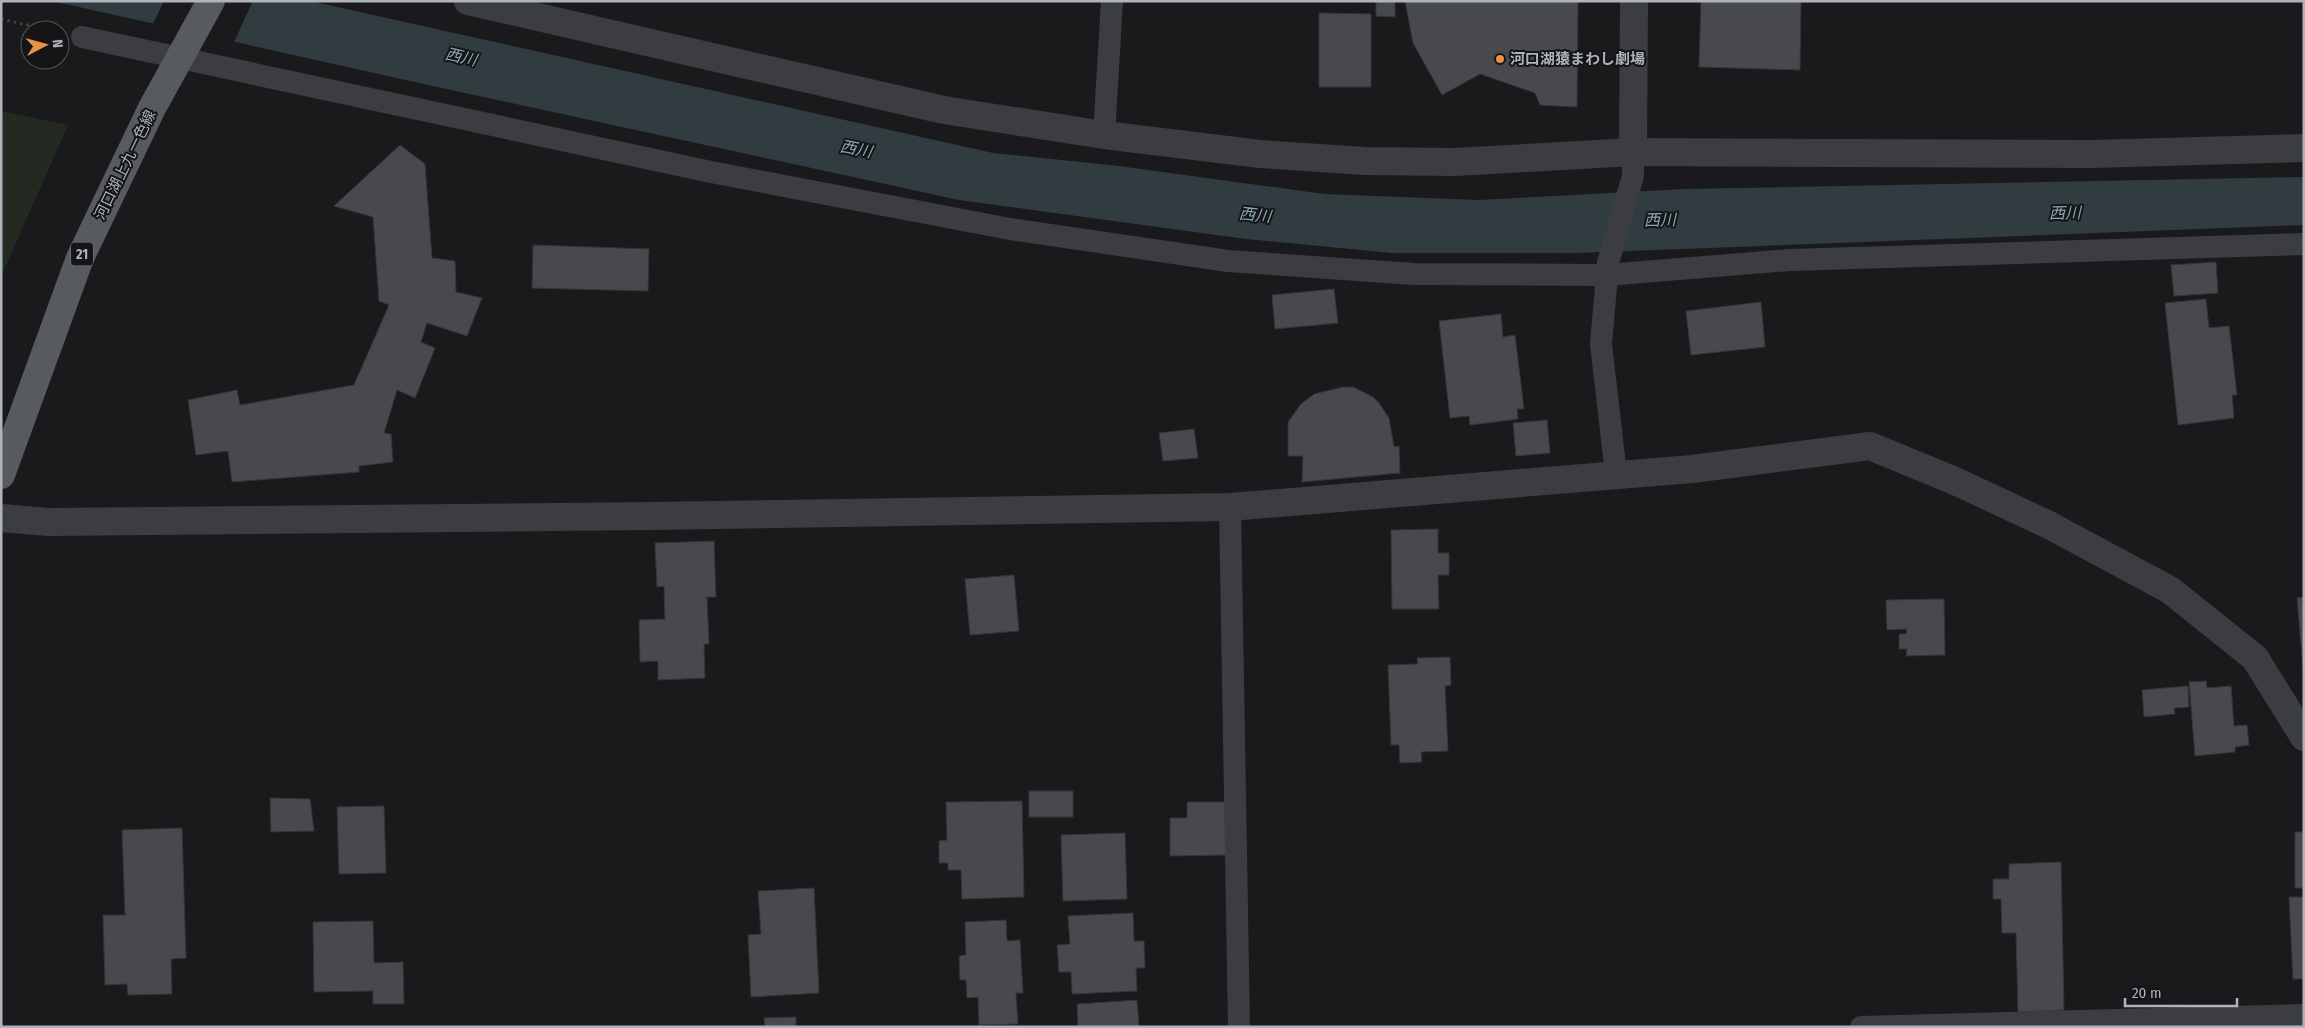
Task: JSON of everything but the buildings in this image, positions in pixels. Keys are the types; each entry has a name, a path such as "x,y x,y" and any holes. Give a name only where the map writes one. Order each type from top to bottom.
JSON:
{"main road":[{"name":"河口湖上九一色線","path":"1,475 80,258 152,108 211,1"}],"street":[{"path":"468,1 944,110 1104,135 1260,154 1365,161 1633,164 2304,148"},
{"path":"1633,164 1634,1"},
{"path":"1,518 49,522 79,522 740,515 1230,507 1692,469 1870,446 1955,481 2049,525 2170,590 2255,658 2304,737"}],"lane":[{"path":"1104,135 1112,1"},
{"path":"82,37 183,51 711,172 1010,229 1228,261 1414,274 1607,269 1790,260 2304,244"},
{"path":"1616,474 1601,344 1607,269 1633,164"},
{"path":"1230,507 1239,1027"},
{"path":"1861,1027 2304,1015"}],"path":[{"path":"1,19 20,23"}],"shaded area":[{"path":"1,111 68,125 1,277"}],"water":[{"name":"西川","path":"52,1 310,1 993,153 1119,166 1324,194 1478,200 1685,189 2304,177 2304,225 1578,253 1392,253 1246,239 959,200"}],"pier":[{"path":"164,1 253,1 233,44 152,26"}],"place":[{"name":"河口湖猿まわし劇場","path":"1500,59"}]}
